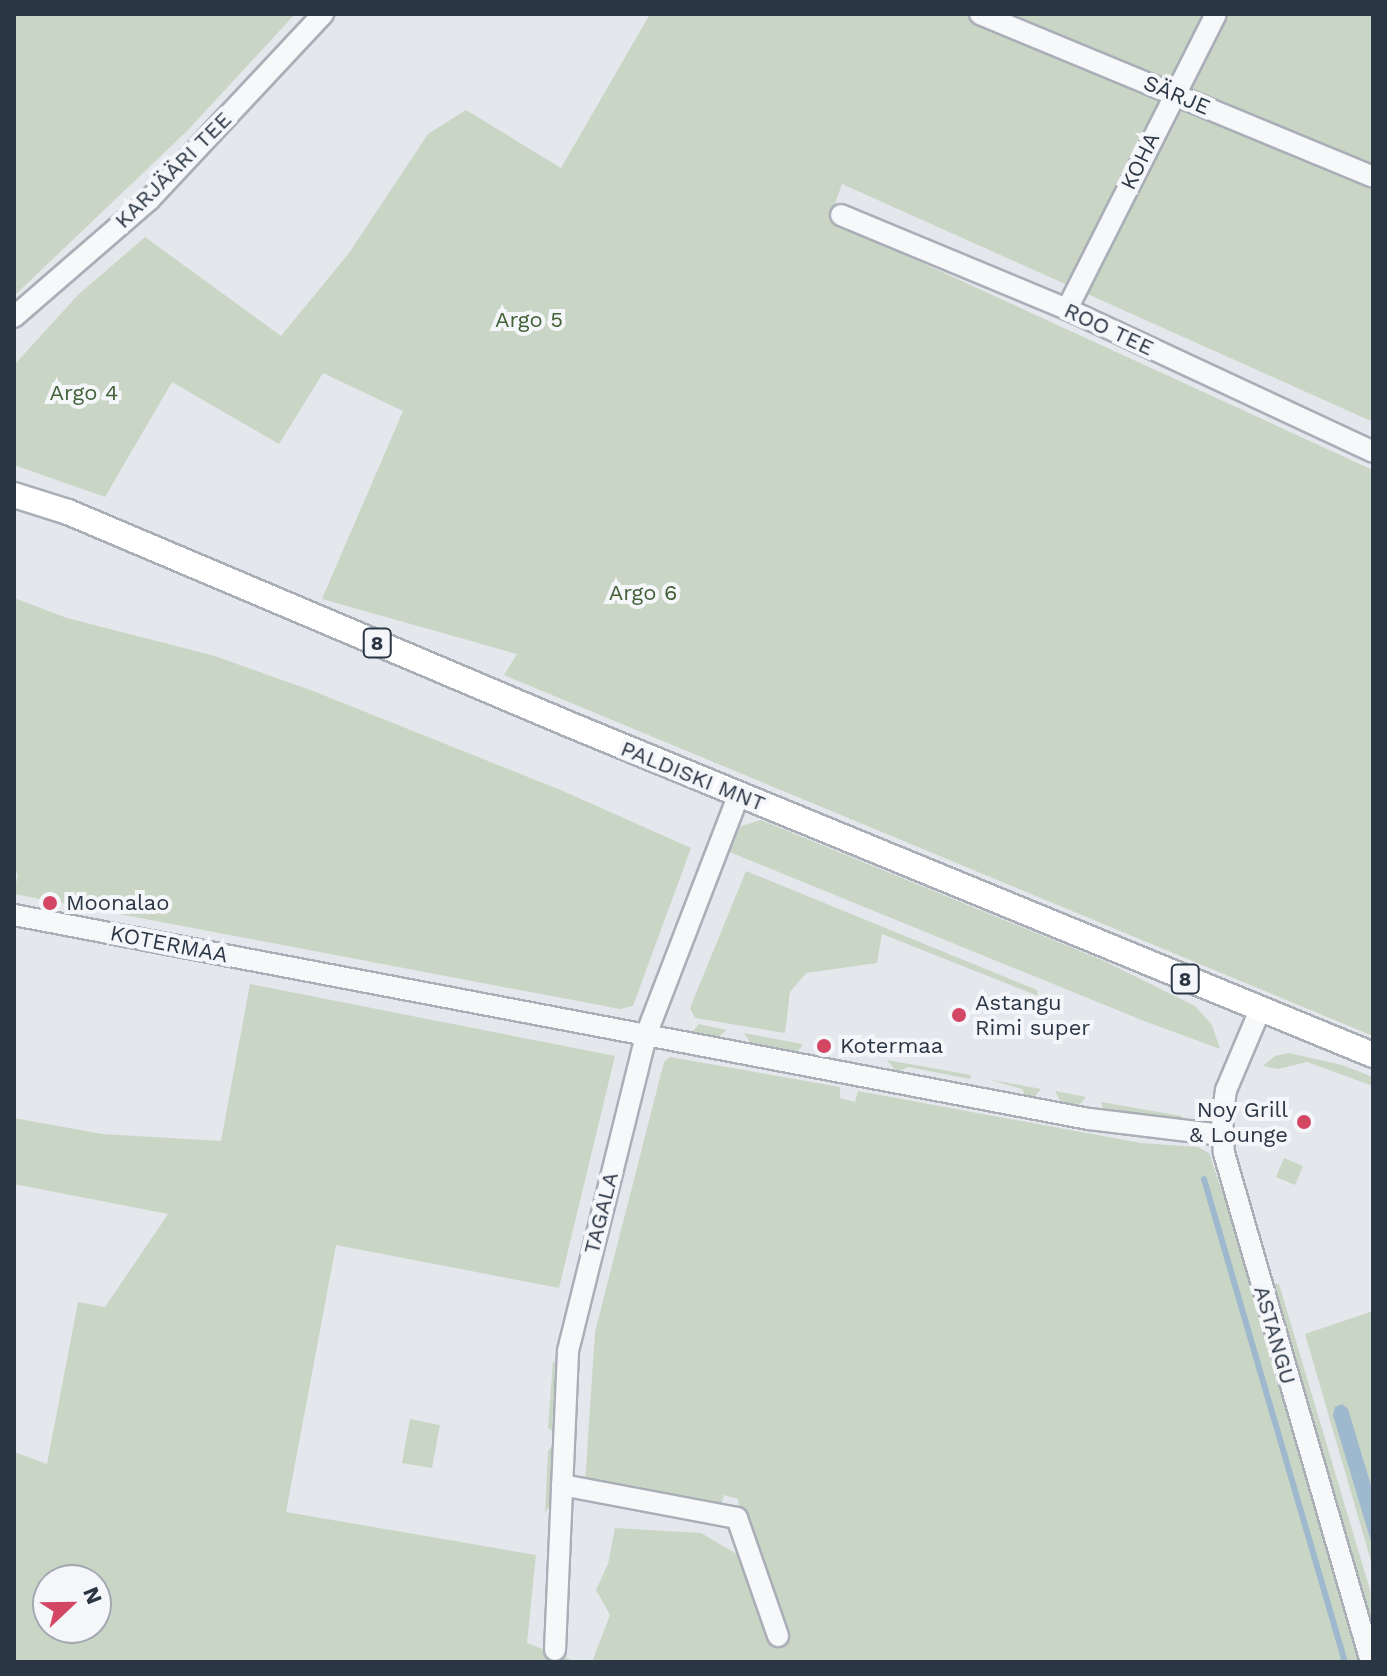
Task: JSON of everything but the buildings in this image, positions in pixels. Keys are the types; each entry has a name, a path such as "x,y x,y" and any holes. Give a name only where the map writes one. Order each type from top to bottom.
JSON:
{"main road":[{"name":"PALDISKI MNT","path":"14,495 68,512 739,794 1373,1055"}],"street":[{"name":"KARJÄÄRI TEE","path":"14,317 149,200 323,14"},
{"name":"SÄRJE","path":"980,14 1373,177"},
{"name":"KOHA","path":"1067,309 1216,14"},
{"name":"ROO TEE","path":"841,215 1067,309 1373,452"},
{"name":"TAGALA","path":"555,1650 568,1351 646,1035 739,794"},
{"name":"KOTERMAA","path":"14,915 1089,1119 1222,1135"},
{"name":"ASTANGU","path":"1260,1010 1226,1090 1222,1135 1246,1237 1371,1662"},
{"path":"562,1485 737,1518 778,1636"}],"green space":[{"path":"14,14 295,14 188,130 14,296"},
{"path":"650,14 1373,14 1373,422 842,184 829,220 1373,470 1373,1036 504,675 517,654 322,599 403,411 323,373 279,444 172,382 105,497 14,465 14,365 78,295 145,237 281,336 349,253 428,134 466,110 561,168"},
{"path":"14,598 67,618 215,656 313,691 563,791 691,848 633,1006 620,1009 14,894 18,873 14,872"},
{"path":"761,820 1104,961 1195,1006 1212,1025 1220,1049 727,851 741,826"},
{"path":"746,871 1037,990 1038,996 882,934 877,963 806,973 790,992 785,1033 695,1018 690,1008"},
{"path":"250,984 615,1056 559,1288 336,1245 286,1512 536,1555 527,1643 577,1662 14,1662 14,1452 47,1464 78,1302 105,1307 168,1214 14,1184 14,1118 102,1134 221,1141"},
{"path":"699,1024 727,1030 717,1038 691,1034"},
{"path":"744,1033 802,1044 795,1053 752,1045"},
{"path":"1289,1053 1342,1065 1373,1077 1373,1086 1307,1062 1278,1069 1263,1066 1275,1056"},
{"path":"670,1057 840,1087 840,1098 855,1102 858,1091 1141,1143 1198,1147 1209,1153 1235,1230 1361,1662 592,1662 610,1615 596,1590 608,1564 615,1528 701,1533 747,1560 738,1499 724,1495 719,1510 585,1483 595,1332 664,1062"},
{"path":"887,1060 971,1075 970,1079 908,1067 897,1072"},
{"path":"987,1079 1041,1089 1033,1098 1027,1098 1022,1089"},
{"path":"1055,1091 1086,1097 1078,1106 1062,1104"},
{"path":"1101,1102 1182,1116 1184,1122 1104,1111"},
{"path":"1284,1158 1303,1166 1295,1185 1276,1177"},
{"path":"1271,1283 1279,1284 1370,1590 1373,1633"},
{"path":"1373,1311 1373,1568 1305,1334"},
{"path":"553,1361 556,1365 552,1431 548,1428"},
{"path":"410,1419 440,1425 432,1468 402,1463"},
{"path":"553,1445 551,1504 545,1513 548,1451"}],"water":[{"path":"1342,1404 1348,1409 1373,1492 1373,1548 1333,1415 1335,1407"}],"waterway":[{"path":"1204,1179 1345,1662"}],"place":[{"name":"Moonalao","path":"50,903"},
{"name":"Astangu Rimi super","path":"959,1015"},
{"name":"Kotermaa","path":"824,1046"},
{"name":"Noy Grill & Lounge","path":"1304,1122"}],"park label":[{"name":"Argo 5","path":"529,320"},
{"name":"Argo 4","path":"84,393"},
{"name":"Argo 6","path":"643,593"}]}
